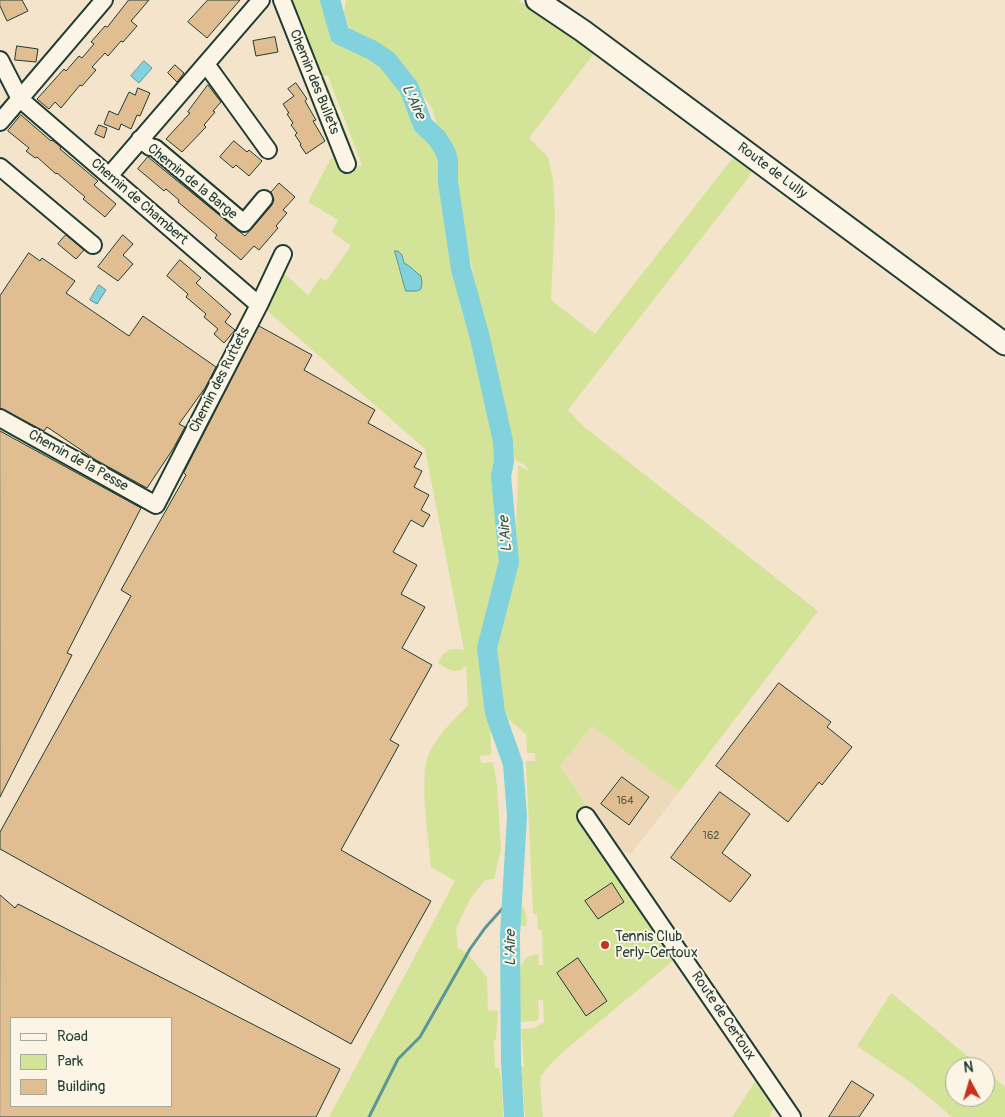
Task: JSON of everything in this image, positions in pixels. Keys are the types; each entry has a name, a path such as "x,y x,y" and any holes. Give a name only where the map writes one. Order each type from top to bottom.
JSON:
{"main road":[{"name":"Route de Lully","path":"537,0 583,31 1005,344"}],"street":[{"path":"0,122 104,0"},
{"name":"Chemin de la Barge","path":"109,176 261,0"},
{"name":"Chemin des Bullets","path":"282,0 347,164"},
{"path":"0,60 20,99"},
{"path":"206,64 268,150"},
{"name":"Chemin de Chambert","path":"20,99 259,305"},
{"name":"Chemin de la Barge","path":"140,139 150,147 155,148 244,223 264,199"},
{"path":"0,167 94,245"},
{"name":"Chemin des Ruttets","path":"156,505 259,305 282,254"},
{"name":"Chemin de la Pesse","path":"0,418 156,505"},
{"name":"Route de Certoux","path":"586,816 792,1117"}],"shaded area":[{"path":"592,726 679,792 631,854 618,851 560,766"}],"green space":[{"path":"286,0 321,0 334,44 354,48 374,58 388,69 408,95 420,127 441,160 453,267 463,316 473,343 490,413 496,452 494,477 498,495 505,562 485,629 482,661 490,719 491,755 480,756 481,763 493,762 497,785 501,850 494,879 485,880 470,899 456,929 458,948 467,953 487,977 488,1010 498,1011 496,1040 494,1040 495,1068 499,1068 502,1084 503,1117 329,1117 455,881 431,867 424,779 425,766 435,742 468,705 466,665 459,670 453,671 438,663 442,655 448,650 464,650 425,449 262,306 278,268 308,295 320,278 326,281 351,246 332,232 338,220 308,202 331,158 339,159 349,170 362,165 328,76 324,76 357,160 354,163"},
{"path":"346,0 518,0 595,52 529,138 548,157 553,179 555,217 551,300 595,334 735,155 751,168 747,180 568,410 583,426 818,611 679,792 592,726 560,766 593,815 678,959 674,960 564,1051 547,1068 541,1076 540,1086 543,1117 525,1117 521,1067 524,1067 521,1029 534,1028 544,1022 543,1000 538,1000 539,1014 537,1021 517,1022 516,1004 517,981 523,962 529,956 538,954 539,965 543,965 542,930 538,930 537,914 533,914 526,761 535,761 535,753 527,753 526,734 509,720 501,707 494,647 505,595 515,573 518,465 529,471 525,465 517,461 509,450 511,443 502,410 470,258 460,231 455,189 458,181 453,150 444,134 438,129 432,108 404,69 380,48 374,48 350,30 344,12"},
{"path":"524,906 526,926 516,925 516,917"},
{"path":"891,993 969,1057 945,1057 945,1107 995,1107 995,1078 1005,1087 1005,1117 952,1117 913,1084 857,1046"},
{"path":"758,1077 776,1105 769,1117 732,1117"}],"water":[{"path":"144,61 152,68 139,83 131,76"},
{"path":"395,251 402,255 404,263 421,276 421,289 406,291"},
{"path":"99,285 106,290 97,304 90,300"}],"building":[{"path":"0,0 22,0 28,11 7,21 0,6"},
{"path":"129,0 149,0 131,21 137,26 108,56 105,53 92,67 96,70 82,86 80,85 61,108 55,102 49,109 37,99 64,69 66,71 79,56 82,58 94,44 91,42 105,26 107,27"},
{"path":"208,0 240,0 207,38 188,22"},
{"path":"275,37 278,52 256,56 253,41"},
{"path":"17,46 38,49 36,62 15,60"},
{"path":"175,65 184,73 177,82 168,73"},
{"path":"296,83 307,99 305,101 316,120 313,121 325,141 306,154 295,135 297,133 291,125 293,123 283,104 294,96 288,89"},
{"path":"208,85 221,102 204,125 206,127 182,152 166,139 190,113 188,112"},
{"path":"138,88 150,93 140,116 137,115 131,129 121,124 119,130 104,124 109,111 118,115 129,92 135,95"},
{"path":"21,115 51,141 61,147 60,149 98,181 94,185 116,204 105,217 83,199 85,197 57,173 26,151 29,148 8,131"},
{"path":"99,125 107,128 104,138 95,134"},
{"path":"234,141 262,161 249,176 236,165 233,168 220,157"},
{"path":"148,157 245,236 272,205 274,200 271,192 279,183 295,197 283,210 287,213 276,226 278,228 259,250 254,246 241,260 215,238 217,235 178,202 179,200 166,189 164,191 138,169"},
{"path":"66,235 84,250 76,259 58,244"},
{"path":"123,235 133,244 123,255 133,264 118,281 98,267"},
{"path":"29,253 40,261 42,258 75,281 66,293 129,336 143,316 216,367 205,388 179,424 185,427 147,488 96,460 47,427 44,431 0,408 0,296"},
{"path":"180,260 201,278 196,283 231,314 225,322 235,330 224,343 214,334 218,329 204,317 206,314 186,297 188,294 167,276"},
{"path":"259,326 312,355 304,370 375,410 368,423 422,453 414,467 422,471 414,487 429,495 421,510 430,515 423,527 411,520 393,552 417,565 401,594 425,607 402,648 432,665 390,740 399,745 341,850 431,901 351,1044 0,849 0,832 131,596 121,590 186,475 184,473"},
{"path":"0,431 141,508 67,653 72,655 0,797"},
{"path":"779,683 831,722 827,727 852,747 822,785 819,782 788,822 716,766"},
{"path":"622,777 649,797 629,825 601,804"},
{"path":"720,792 750,814 722,853 751,875 730,902 671,858"},
{"path":"612,883 624,902 598,919 585,901"},
{"path":"0,895 15,908 18,904 340,1069 316,1117 0,1117"},
{"path":"578,958 607,1001 586,1016 557,973"},
{"path":"852,1081 874,1095 859,1117 829,1117"}],"waterway":[{"name":"L'Aire","path":"330,0 340,35 372,50 387,60 409,88 423,125 437,138 445,151 448,160 448,182 461,269 480,338 503,441 504,461 501,476 509,562 487,648 495,713 513,764 517,816 510,935 511,1061 514,1117"},
{"path":"369,1117 398,1059 420,1037 470,949 485,928 511,899"}],"place":[{"name":"Tennis Club Perly-Certoux","path":"605,945"}]}
